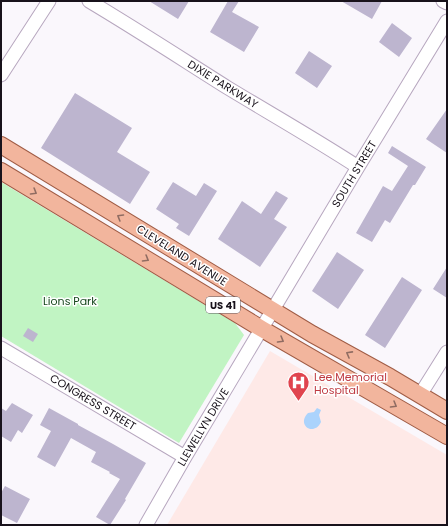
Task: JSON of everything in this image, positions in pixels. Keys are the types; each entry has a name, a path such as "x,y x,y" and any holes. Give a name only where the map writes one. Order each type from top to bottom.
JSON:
{"main road":[{"name":"CLEVELAND AVENUE","path":"1,145 312,334 447,411"},
{"name":"CLEVELAND AVENUE","path":"1,171 262,329 447,436"}],"street":[{"path":"1,75 49,1"},
{"name":"DIXIE PARKWAY","path":"89,1 135,28 229,88 330,148 358,167"},
{"path":"443,1 447,3"},
{"name":"SOUTH STREET","path":"262,329 447,21"},
{"name":"LLEWELLYN DRIVE","path":"146,525 262,329"},
{"name":"CONGRESS STREET","path":"1,348 185,457"},
{"path":"420,395 447,352"}],"shaded area":[{"name":"Lee Memorial Hospital","path":"270,351 447,455 447,525 167,525"}],"green space":[{"name":"Lions Park","path":"1,182 235,323 244,335 179,443 1,336"}],"water":[{"path":"317,408 321,410 319,415 321,422 314,429 307,428 304,422 305,417 308,413 314,412"}],"building":[{"path":"149,1 189,1 178,19"},
{"path":"228,1 239,1 232,12 259,27 244,52 210,32"},
{"path":"341,1 382,1 372,19"},
{"path":"392,23 412,38 399,57 379,42"},
{"path":"309,51 332,66 317,88 295,73"},
{"path":"75,93 132,128 117,152 150,172 130,204 41,148"},
{"path":"447,109 447,153 426,139"},
{"path":"392,146 426,167 415,185 413,185 390,223 385,220 372,242 356,233 383,186 392,191 408,166 388,153"},
{"path":"173,182 196,196 204,183 217,191 189,236 176,228 179,224 156,209"},
{"path":"276,191 288,198 274,219 287,227 260,267 218,239 242,201 261,214"},
{"path":"337,252 364,270 338,309 312,291"},
{"path":"447,267 447,298 433,289"},
{"path":"402,277 422,290 385,348 365,335"},
{"path":"28,328 38,334 33,342 23,336"},
{"path":"12,403 33,415 22,433 18,430 11,442 1,436 1,408 6,411"},
{"path":"49,408 146,463 125,499 126,500 110,525 96,517 120,479 91,462 96,452 71,438 55,467 37,457 51,431 40,425"},
{"path":"5,486 30,499 17,523 1,515 1,493"}],"place":[{"name":"Lee Memorial Hospital","path":"299,402"}]}
